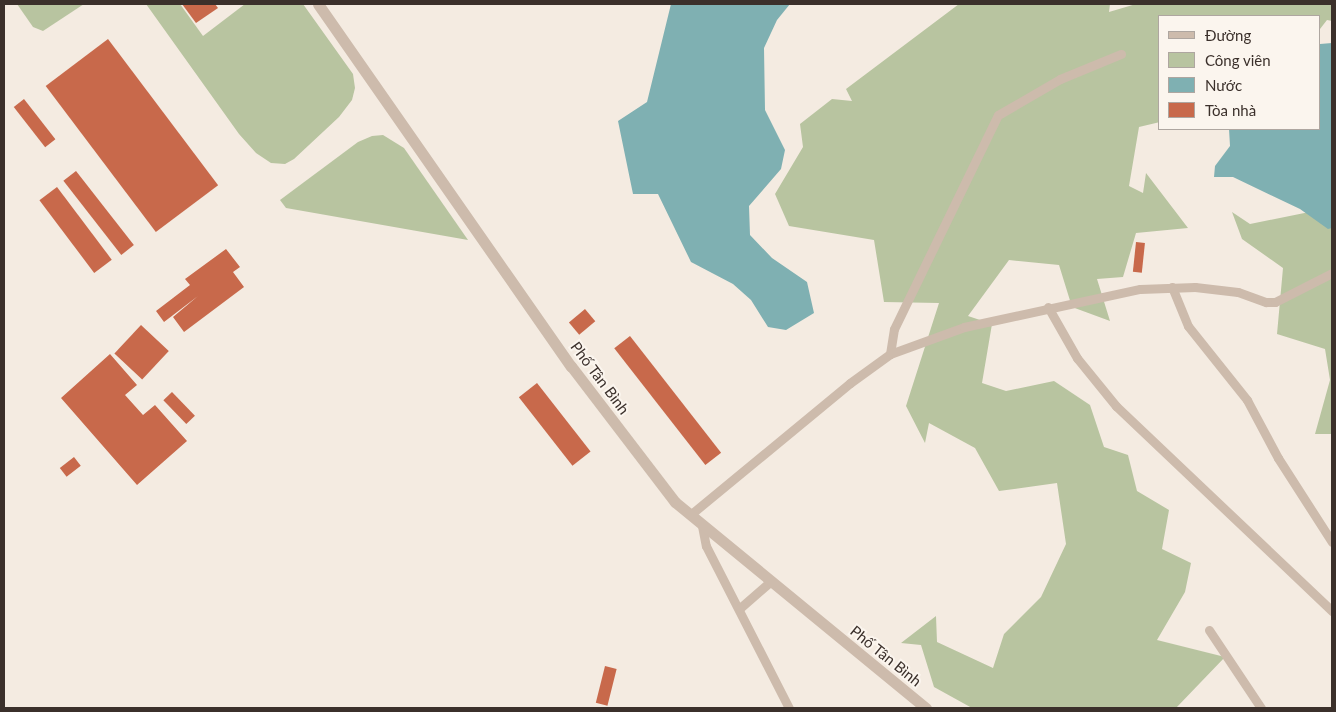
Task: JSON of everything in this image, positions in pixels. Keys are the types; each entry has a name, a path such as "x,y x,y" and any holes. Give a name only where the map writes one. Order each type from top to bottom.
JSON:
{"street":[{"name":"Phố Tân Bình","path":"318,4 571,366 675,502 770,582 926,708"},
{"path":"890,354 894,329 998,115 1060,78 1121,54"},
{"path":"690,515 850,383 890,354 964,327 1048,307 1140,289 1172,287 1238,292 1266,302 1275,302 1332,273"},
{"path":"1172,287 1188,326 1247,400 1278,458 1332,542"},
{"path":"1048,307 1078,358 1116,406 1332,611"},
{"path":"702,526 706,546 740,608 789,708"},
{"path":"740,608 770,582"},
{"path":"1209,630 1261,708"}],"green space":[{"path":"17,4 84,4 43,31 33,27"},
{"path":"146,4 180,4 203,36 245,4 303,4 353,74 355,88 352,100 339,117 294,159 285,164 271,163 256,153 239,134"},
{"path":"959,4 1110,4 1109,12 1136,4 1332,4 1332,21 1327,20 1321,28 1321,15 1158,15 1158,122 1139,127 1129,186 1143,193 1146,173 1188,228 1136,233 1123,277 1097,279 1110,321 1072,307 1059,265 1009,260 968,316 992,324 982,383 1006,391 1054,381 1090,405 1104,447 1128,455 1137,491 1169,510 1162,549 1191,563 1185,592 1157,640 1225,657 1176,708 972,708 934,687 921,645 901,643 936,616 937,642 993,668 1004,634 1041,597 1066,544 1057,483 999,491 975,448 929,423 925,443 906,406 939,303 884,302 874,240 789,226 775,194 803,147 800,124 832,99 852,101 846,89"},
{"path":"383,135 404,148 468,240 286,208 280,200 358,142 372,136"},
{"path":"1332,208 1332,434 1315,434 1330,380 1325,349 1277,334 1283,268 1242,239 1232,212 1250,224"}],"water":[{"path":"671,4 790,4 777,20 764,48 765,110 785,150 781,169 749,206 750,235 772,258 807,282 814,313 786,330 768,327 751,300 733,284 691,262 658,194 633,194 618,121 647,102"},
{"path":"1332,43 1332,228 1328,229 1300,209 1233,177 1214,177 1215,166 1230,146 1229,130 1321,130 1321,44"}],"building":[{"path":"182,4 215,4 218,8 196,23"},
{"path":"108,39 218,185 156,232 46,86"},
{"path":"24,99 55,139 45,147 14,107"},
{"path":"76,171 134,245 121,255 63,181"},
{"path":"57,187 112,260 94,273 39,200"},
{"path":"1136,242 1145,243 1142,273 1133,272"},
{"path":"226,249 240,267 233,272 244,287 184,332 173,317 198,296 164,322 156,311 190,285 185,279"},
{"path":"585,309 595,321 579,335 569,322"},
{"path":"141,325 169,351 142,379 114,354"},
{"path":"630,336 721,453 705,465 614,348"},
{"path":"110,354 137,385 125,395 143,415 155,405 187,441 137,485 61,398"},
{"path":"537,383 591,452 572,466 519,397"},
{"path":"172,392 195,416 186,424 163,400"},
{"path":"74,457 81,466 67,477 60,468"},
{"path":"605,666 617,669 607,706 596,703"}]}
